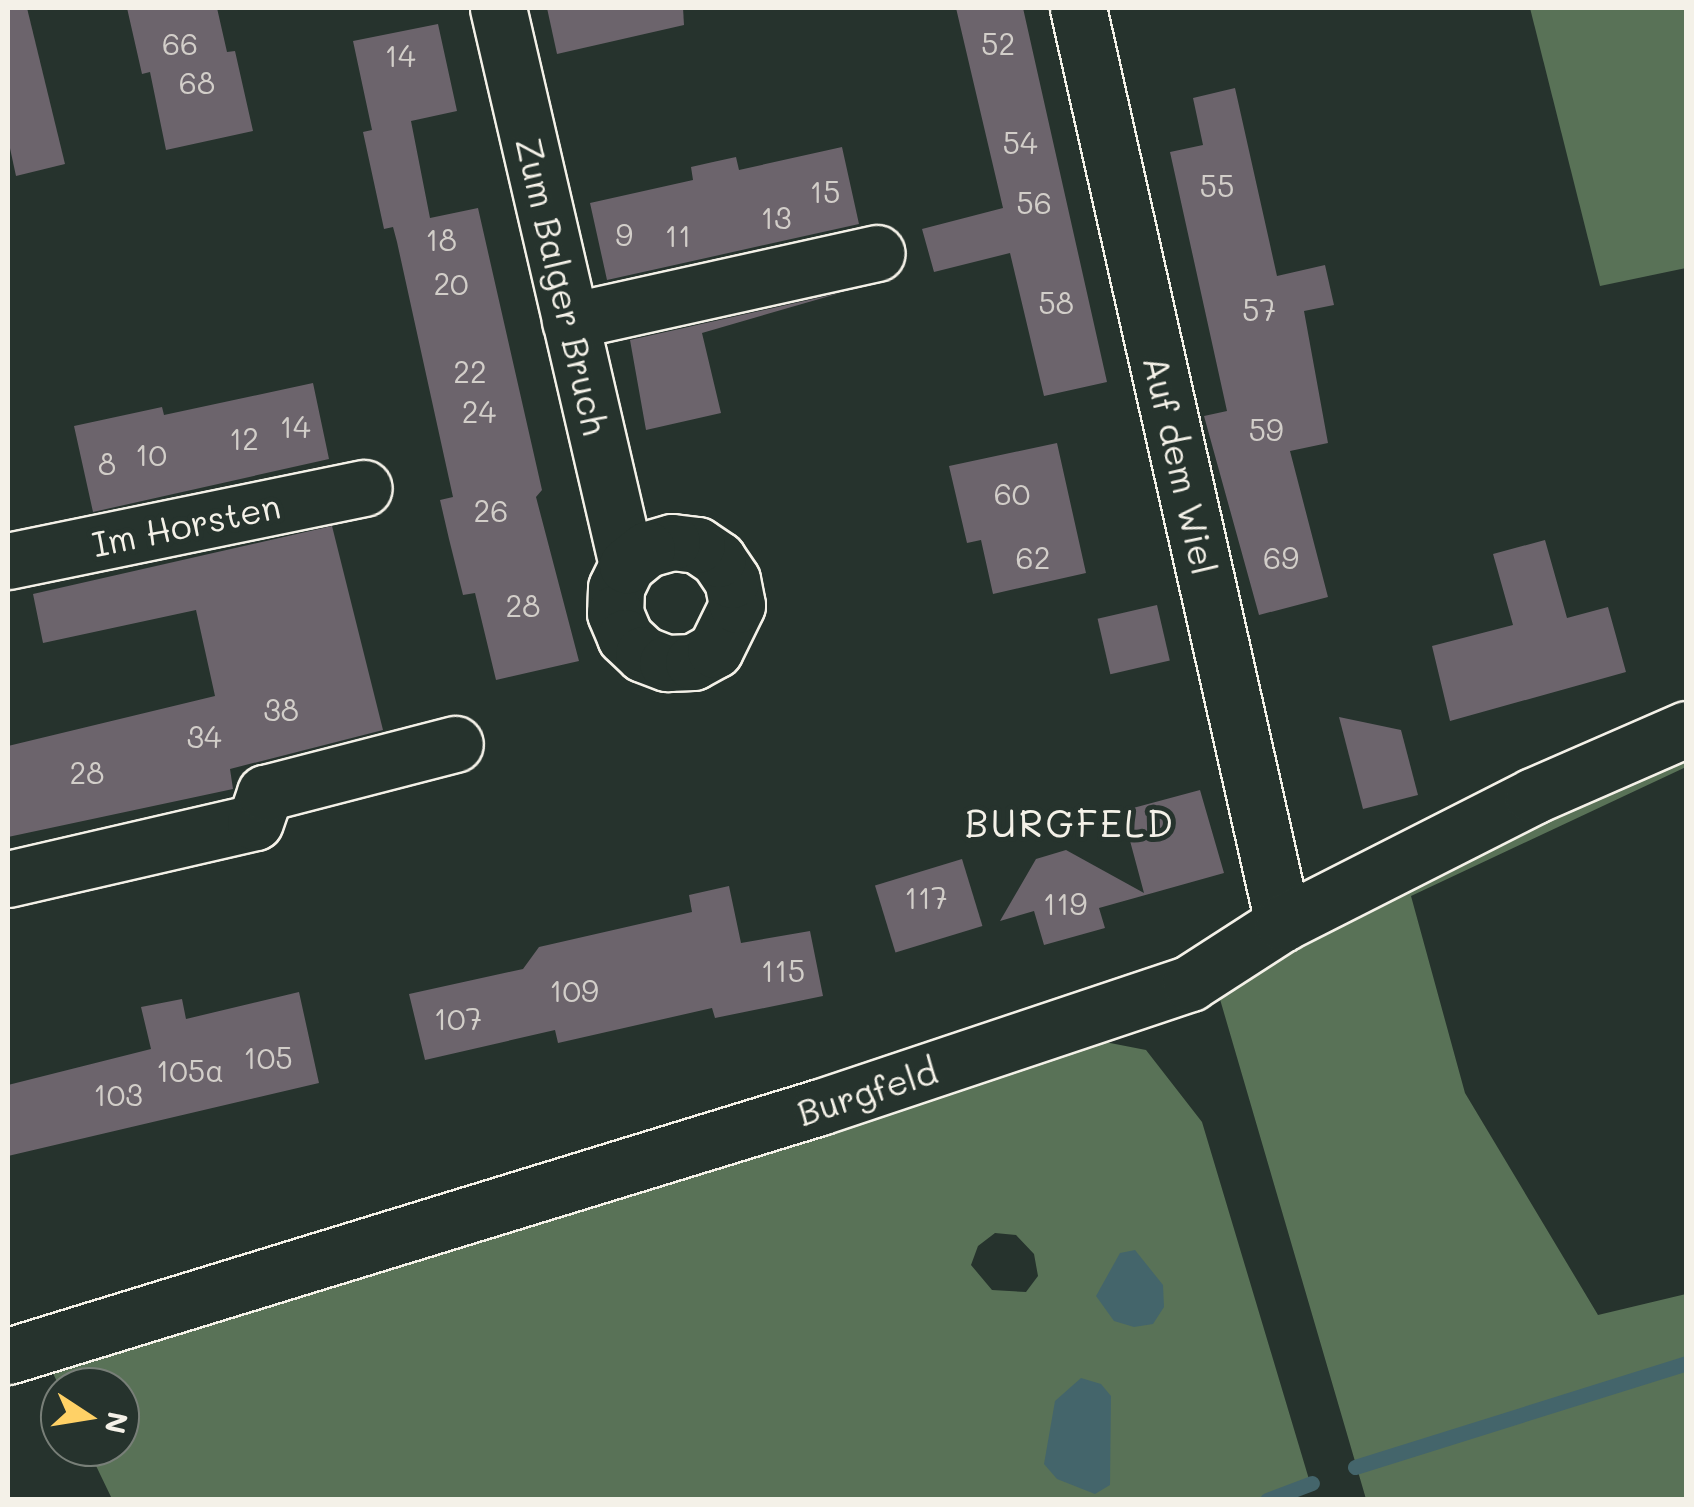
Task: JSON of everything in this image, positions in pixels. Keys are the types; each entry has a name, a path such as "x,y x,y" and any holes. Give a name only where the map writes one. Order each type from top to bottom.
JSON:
{"street":[{"name":"Zum Balger Bruch","path":"498,8 627,565"},
{"name":"Auf dem Wiel","path":"1078,8 1284,923"},
{"path":"570,321 877,254"},
{"name":"Im Horsten","path":"8,560 364,488"},
{"name":"Burgfeld","path":"8,1356 820,1107 1190,983 1284,923 1533,796 1686,729"},
{"path":"8,879 255,822 264,793 456,744"}],"green space":[{"path":"1530,8 1686,8 1686,268 1600,286"},
{"path":"1686,746 1686,767 1411,896 1465,1093 1598,1315 1686,1294 1686,1499 1366,1499 1217,989 1276,952"},
{"path":"1105,1042 1146,1050 1202,1122 1311,1486 1278,1500 112,1499 97,1467 140,1467 140,1367 50,1367","holes":["995,1233 1016,1235 1034,1254 1038,1276 1026,1292 992,1290 971,1265 978,1246"]}],"water":[{"path":"1135,1250 1163,1285 1164,1307 1153,1324 1134,1327 1114,1321 1096,1296 1120,1253"},
{"path":"1081,1378 1101,1384 1111,1396 1110,1485 1095,1494 1057,1479 1044,1464 1055,1401"}],"building":[{"path":"8,8 27,8 65,164 16,176 8,139"},
{"path":"127,8 217,8 227,52 235,51 253,131 166,150 150,72 142,74"},
{"path":"547,8 683,8 684,25 557,54"},
{"path":"956,8 1023,8 1107,382 1044,396 1010,253 934,272 922,229 1003,208"},
{"path":"438,24 457,111 411,121 430,218 478,208 542,490 536,497 579,661 496,680 475,593 463,595 440,500 453,497 397,242 393,227 384,229 363,132 372,130 353,41"},
{"path":"1235,88 1277,276 1325,265 1334,305 1304,311 1328,443 1290,451 1328,597 1259,615 1204,416 1227,411 1170,152 1203,145 1193,98"},
{"path":"842,147 859,224 607,280 590,203 693,180 691,167 713,162 736,157 739,170"},
{"path":"840,293 702,333 721,413 646,430 630,340"},
{"path":"313,383 329,459 93,512 74,426 162,407 164,415"},
{"path":"1057,443 1086,573 993,594 981,540 967,543 949,466"},
{"path":"332,526 383,730 230,769 233,789 8,837 8,746 215,696 196,610 43,643 33,594"},
{"path":"1545,540 1567,618 1608,607 1626,672 1450,721 1432,646 1513,625 1493,554"},
{"path":"1157,605 1170,661 1110,674 1098,619"},
{"path":"1339,717 1401,730 1418,795 1363,809"},
{"path":"1200,790 1224,873 1099,908 1105,928 1044,945 1034,911 1000,921 1036,859 1066,850 1144,893 1122,811"},
{"path":"962,859 982,926 895,953 875,886"},
{"path":"729,886 741,943 810,931 823,996 715,1018 712,1008 558,1043 555,1030 425,1060 409,994 523,969 539,947 692,912 689,895"},
{"path":"299,992 319,1083 8,1156 8,1085 151,1049 141,1007 182,999 186,1019"}],"waterway":[{"path":"1355,1467 1686,1363"},
{"path":"1267,1500 1312,1483"}],"district":[{"name":"BURGFELD","path":"1070,823"}]}
